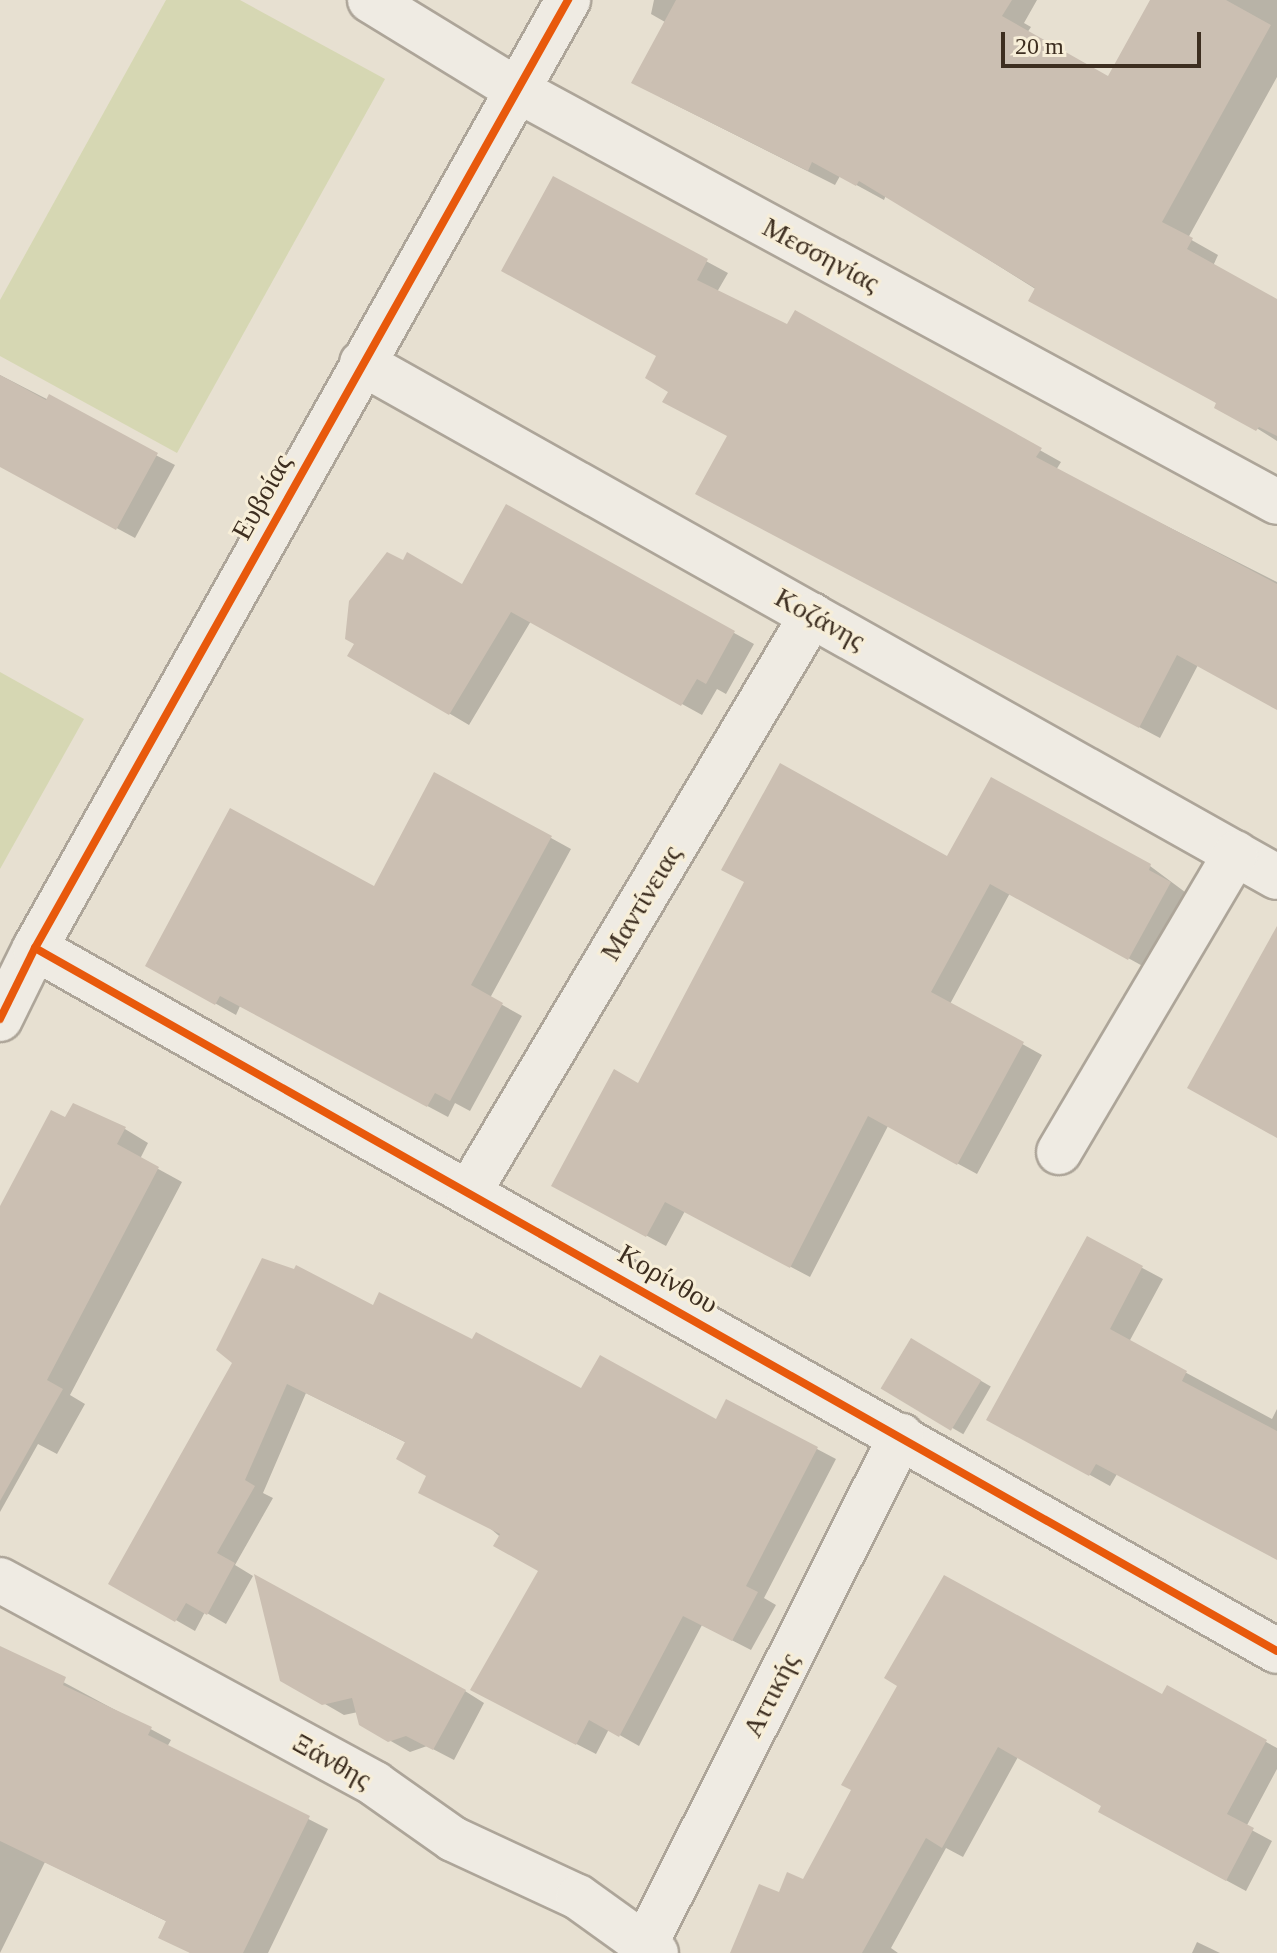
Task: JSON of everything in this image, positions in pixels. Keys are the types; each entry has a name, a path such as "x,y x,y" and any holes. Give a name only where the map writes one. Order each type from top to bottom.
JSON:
{"street":[{"name":"Μεσσηνίας","path":"370,0 517,90 1277,502"},
{"name":"Ευβοίας","path":"0,1019 35,948 568,0"},
{"name":"Κοζάνης","path":"362,363 1277,877"},
{"name":"Μαντίνειας","path":"469,1192 812,615"},
{"path":"1059,1152 1236,853"},
{"name":"Κορίνθου","path":"35,948 1277,1651"},
{"name":"Αττικής","path":"647,1950 901,1436"},
{"name":"Ξάνθης","path":"0,1580 375,1784 453,1839 578,1897 647,1950"}],"green space":[{"path":"166,0 240,0 385,79 177,453 0,356 0,300"},
{"path":"0,672 84,719 0,869"}],"building":[{"path":"676,0 1012,0 1002,16 1108,76 1150,0 1226,0 1271,25 1162,222 1193,238 1187,249 1277,299 1277,436 1259,427 1256,431 1214,408 1216,403 1028,301 1035,288 859,181 856,186 812,162 808,171 631,83"},
{"path":"553,176 708,259 697,280 787,324 795,310 1042,448 1036,457 1277,584 1277,710 1177,655 1139,728 695,494 727,436 662,402 668,392 645,378 656,356 501,271"},
{"path":"0,375 46,400 49,394 158,453 116,530 0,467"},
{"path":"506,504 735,631 706,684 697,679 681,706 511,612 449,715 347,656 354,644 345,639 349,601 387,552 403,560 407,552 462,584"},
{"path":"780,763 947,856 991,777 1151,864 1149,870 1171,882 1128,960 990,884 931,992 1024,1042 957,1165 868,1116 790,1268 665,1202 646,1237 551,1186 614,1069 638,1083 744,882 721,870"},
{"path":"434,772 552,836 471,985 503,1003 450,1101 435,1093 427,1107 220,996 215,1005 145,966 230,808 374,886"},
{"path":"1277,926 1277,1138 1187,1088"},
{"path":"73,1103 126,1127 117,1144 159,1167 47,1380 63,1389 0,1501 0,1206 51,1110 65,1117"},
{"path":"1087,1236 1143,1266 1110,1329 1187,1371 1182,1381 1277,1431 1277,1560 1096,1464 1089,1476 986,1420"},
{"path":"262,1258 294,1269 296,1265 373,1305 379,1292 472,1339 476,1332 581,1388 600,1355 716,1419 726,1399 818,1447 746,1586 758,1592 732,1641 683,1616 619,1737 589,1720 576,1745 470,1690 538,1571 493,1546 500,1534 418,1493 426,1476 396,1459 405,1442 287,1384 245,1480 255,1486 217,1553 235,1563 207,1615 186,1603 175,1622 108,1584 232,1363 216,1350"},
{"path":"911,1338 981,1380 951,1431 881,1389"},
{"path":"254,1574 466,1690 433,1750 406,1736 388,1742 359,1725 352,1698 322,1705 280,1681"},
{"path":"944,1575 1162,1694 1167,1685 1267,1740 1227,1814 1254,1828 1226,1881 1098,1812 1101,1806 998,1747 942,1848 926,1838 862,1953 730,1953 759,1884 779,1892 787,1872 803,1879 851,1790 841,1785 897,1686 884,1678"},
{"path":"0,1646 66,1677 63,1685 152,1727 148,1735 310,1816 243,1953 190,1953 158,1938 166,1921 0,1841"}],"cycle path":[{"path":"0,1019 35,948 568,0"},
{"path":"35,948 1277,1651"}]}
